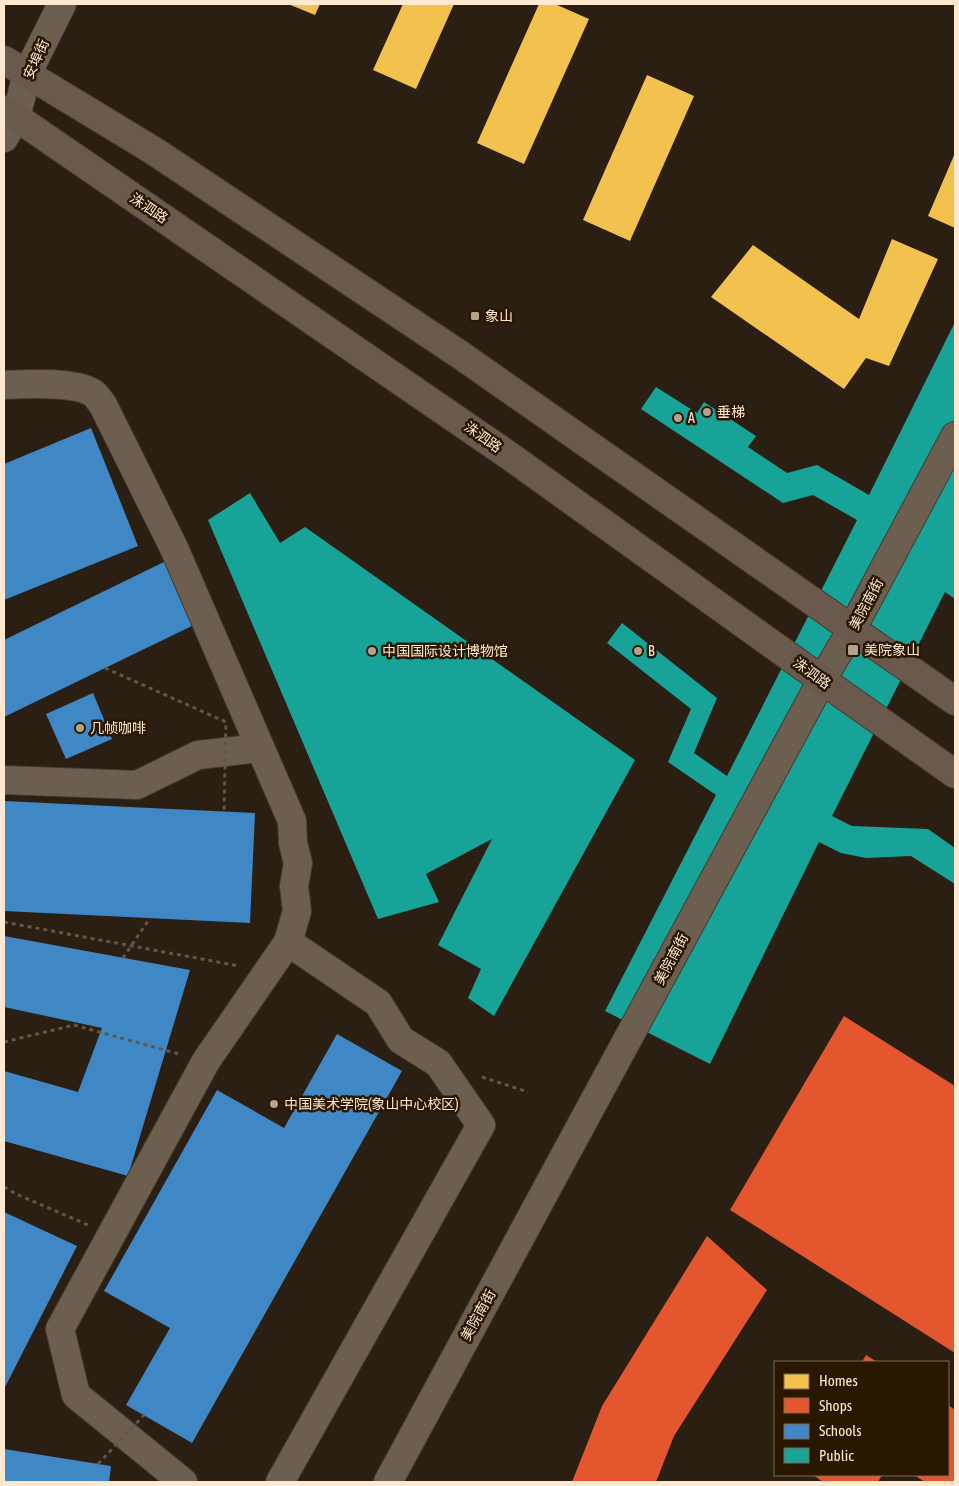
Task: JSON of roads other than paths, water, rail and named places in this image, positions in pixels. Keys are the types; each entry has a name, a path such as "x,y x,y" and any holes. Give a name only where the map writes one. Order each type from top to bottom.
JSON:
{"main road":[{"path":"4,60 154,151 459,354 955,701"},
{"name":"洙泗路","path":"8,122 510,457 955,774"}],"street":[{"name":"安埠街","path":"8,122 27,74 62,4"},
{"path":"4,385 38,384 82,389 94,393 103,405 174,548 292,821 293,843 298,863 294,886 297,911 288,942 206,1061 60,1328 76,1395 183,1482"},
{"name":"美院南街","path":"388,1482 955,436"},
{"path":"4,780 138,785 198,755 260,748"},
{"path":"280,1482 481,1125 438,1063 402,1040 378,1003 288,942"}],"place":[{"name":"象山","path":"475,316"},
{"name":"垂梯","path":"707,412"},
{"name":"A","path":"678,418"},
{"name":"美院象山","path":"853,650"},
{"name":"中国国际设计博物馆","path":"372,651"},
{"name":"B","path":"638,651"},
{"name":"几帧咖啡","path":"80,728"},
{"name":"中国美术学院(象山中心校区)","path":"274,1104"}]}
